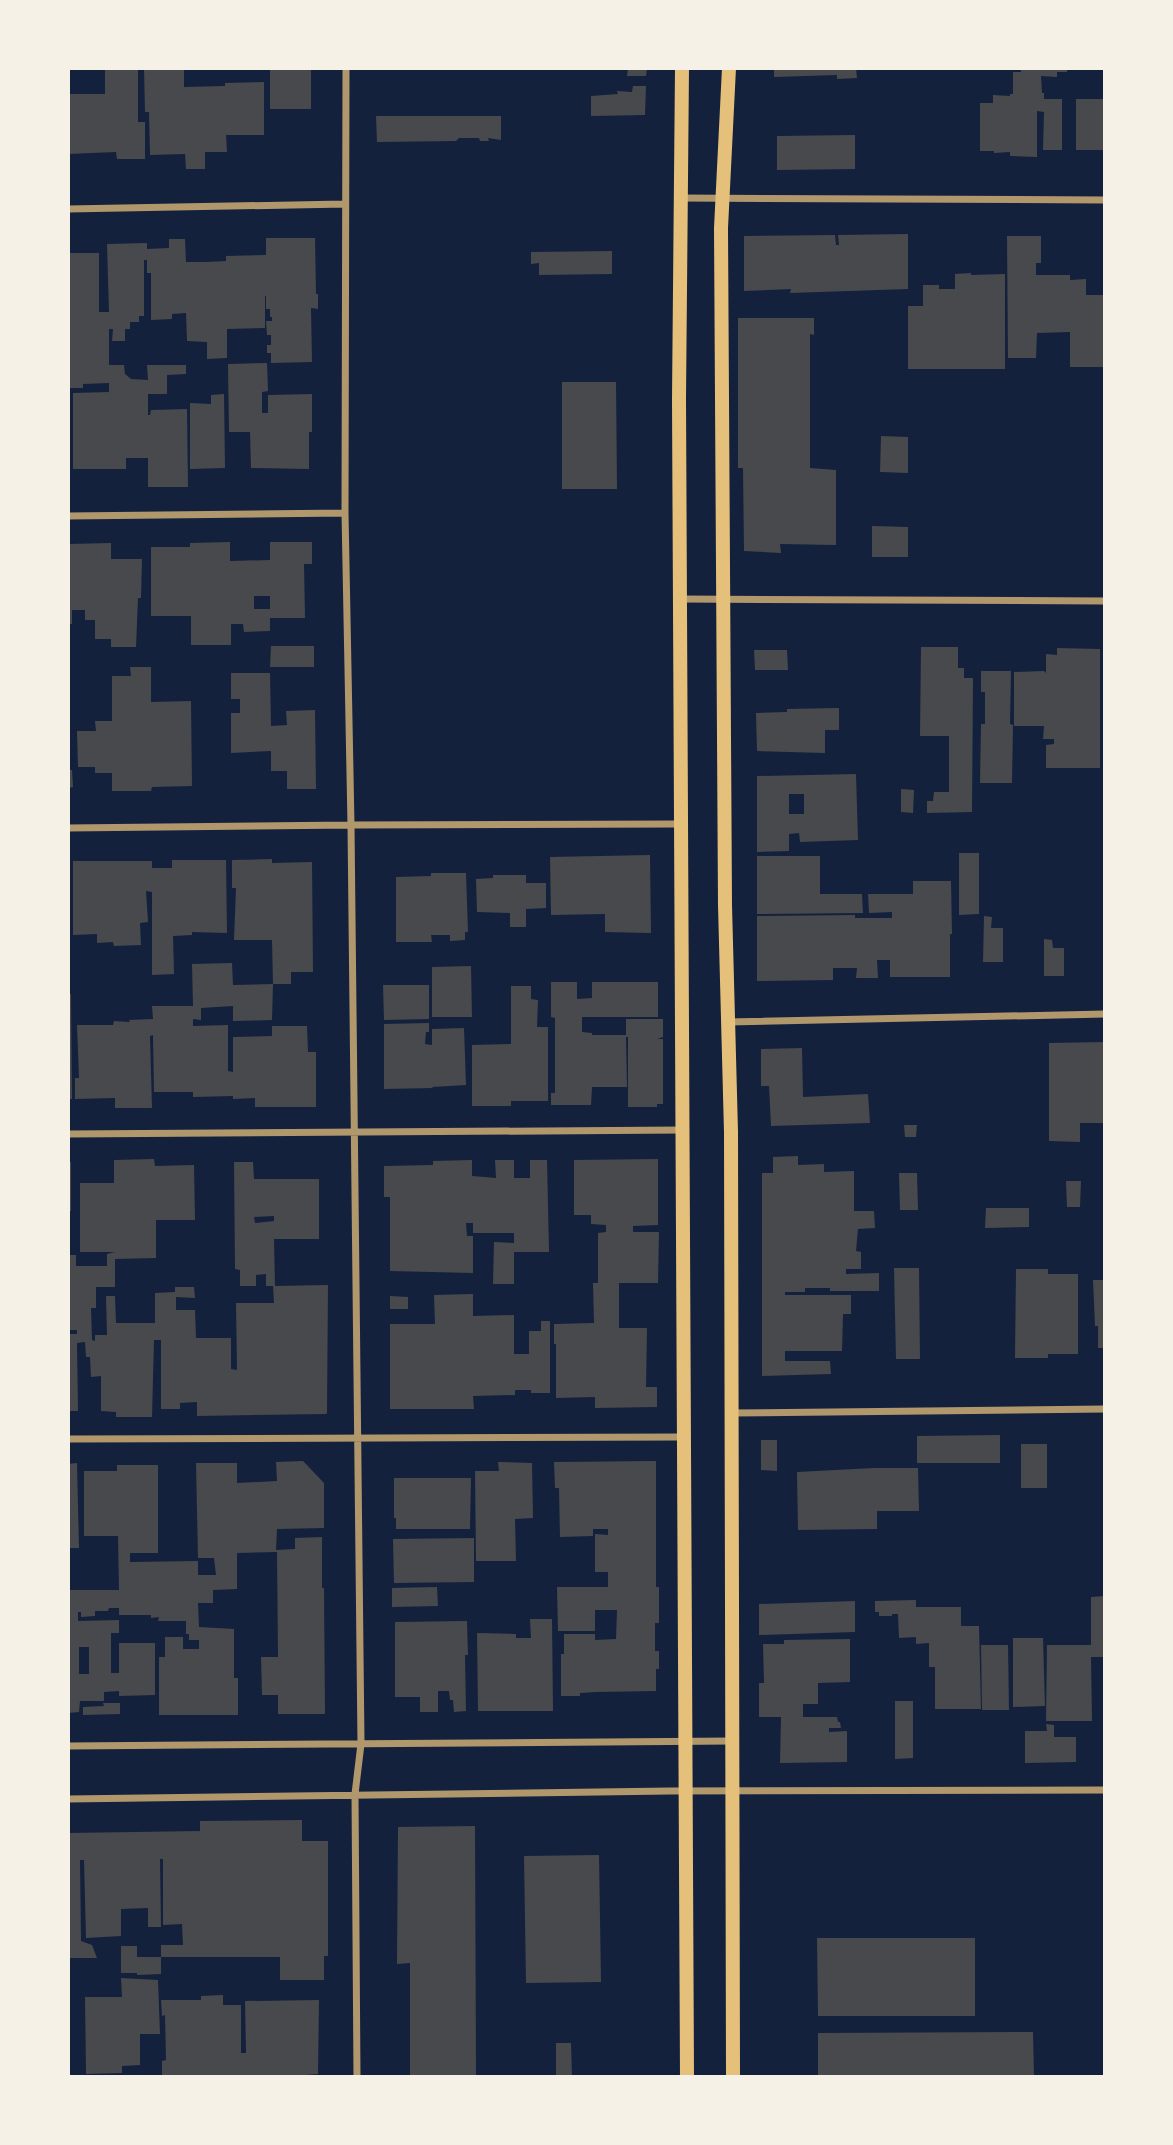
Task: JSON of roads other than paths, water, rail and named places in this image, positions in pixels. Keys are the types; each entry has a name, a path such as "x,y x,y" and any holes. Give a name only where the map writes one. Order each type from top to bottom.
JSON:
{"main road":[{"path":"681,68 680,599 687,2077"},
{"path":"729,68 721,199 725,905 731,1132 733,2077"}],"street":[{"path":"346,68 345,513 361,1744 355,1794 358,2077"},
{"path":"679,198 1105,200"},
{"path":"68,209 345,204"},
{"path":"68,516 345,513"},
{"path":"680,599 1105,601"},
{"path":"68,828 681,824"},
{"path":"728,1022 1105,1014"},
{"path":"68,1134 682,1130"},
{"path":"732,1413 1105,1409"},
{"path":"68,1439 683,1437"},
{"path":"68,1746 733,1741"},
{"path":"68,1798 686,1791 1105,1790"}]}
